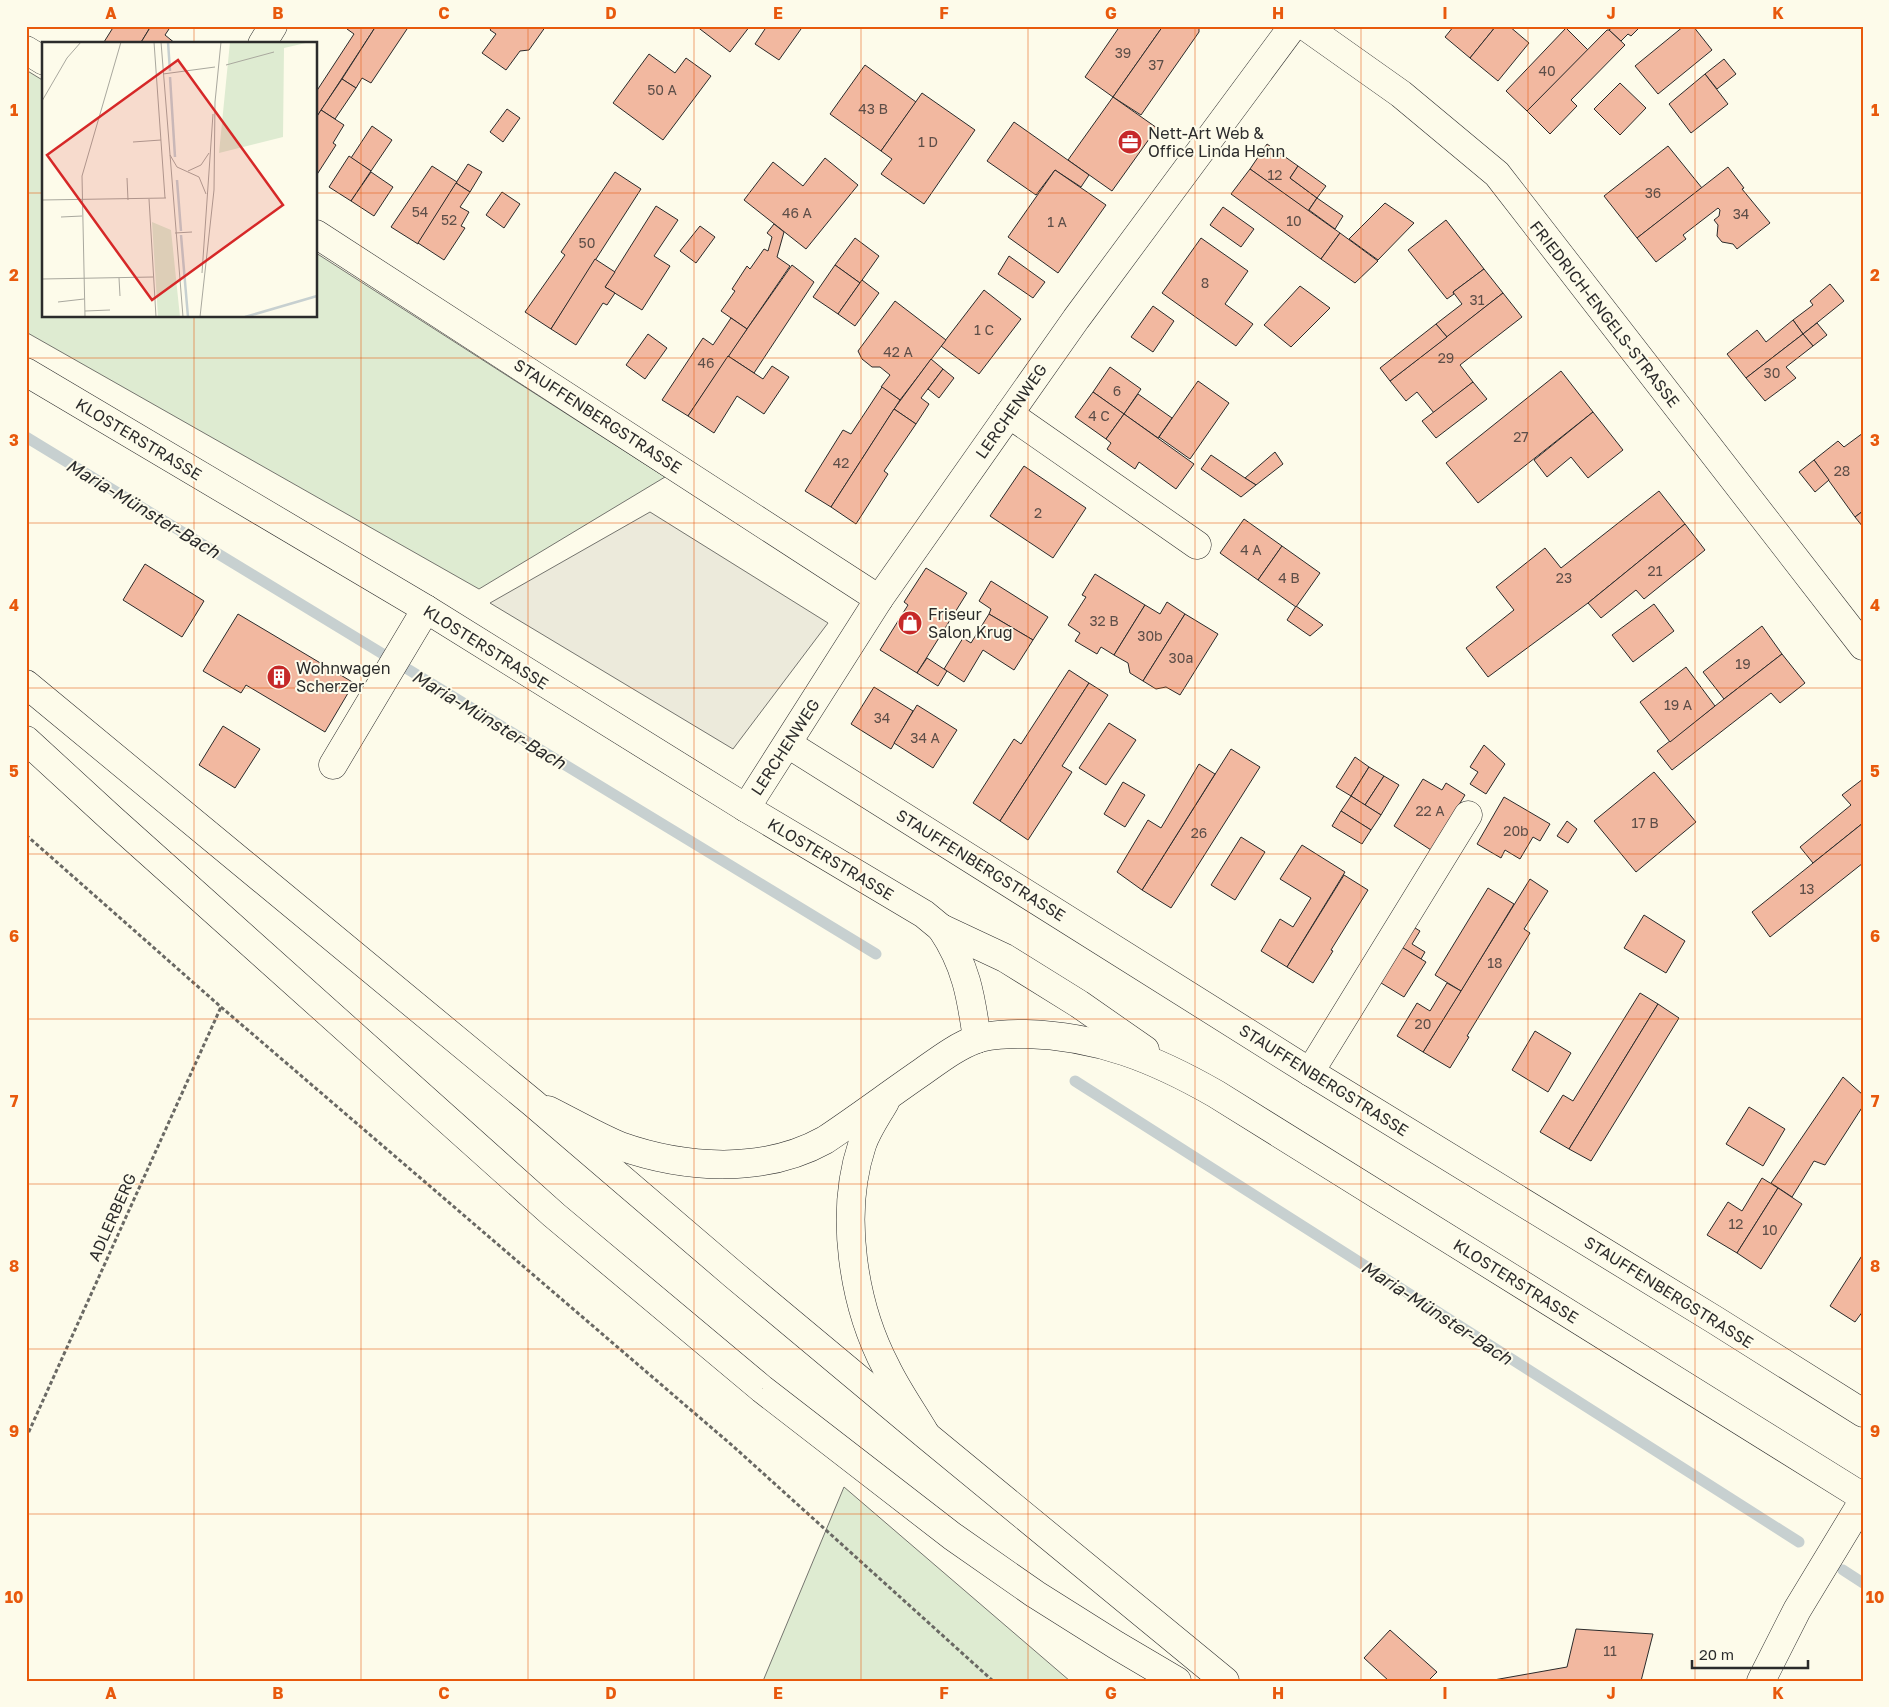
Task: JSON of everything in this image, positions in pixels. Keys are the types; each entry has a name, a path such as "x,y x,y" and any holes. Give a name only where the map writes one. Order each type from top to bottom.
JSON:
{"street":[{"path":"263,42 273,26"},
{"name":"LERCHENWEG","path":"746,808 879,599 1076,319 1293,26"},
{"name":"FRIEDRICH-ENGELS-STRASSE","path":"1305,26 1401,94 1496,174 1863,646"},
{"path":"26,50 42,60"},
{"name":"STAUFFENBERGSTRASSE","path":"318,235 879,599"},
{"name":"KLOSTERSTRASSE","path":"26,372 426,609 746,808 924,914 942,928 1005,958 1093,1014 1168,1068 1241,1110 1863,1497"},
{"path":"1009,414 1196,545"},
{"path":"333,765 426,609"},
{"path":"26,684 533,1103 742,1282 927,1436 1225,1681"},
{"path":"26,740 547,1209 762,1390 967,1547 1035,1594 1177,1681"},
{"name":"STAUFFENBERGSTRASSE","path":"788,744 1310,1072 1716,1320 1863,1413"},
{"path":"1310,1072 1468,816"},
{"name":"KLOSTERSTRASSE","path":"942,928 960,959 973,1006 977,1039"},
{"name":"KLOSTERSTRASSE","path":"533,1103 620,1145 660,1157 692,1163 726,1164 756,1162 783,1157 812,1147 952,1051 977,1039 1011,1034 1070,1038 1119,1049 1168,1068"},
{"path":"890,1094 863,1143 857,1164 852,1186 852,1259 870,1330 885,1367 927,1436"},
{"path":"1761,1681 1797,1610 1863,1501"}],"path":[{"path":"26,835 222,1007 734,1447 993,1681"},
{"name":"ADLERBERG","path":"26,1438 222,1007"}],"green space":[{"path":"26,70 42,80 42,318 318,318 318,254 665,477 479,589 26,332"},
{"path":"844,1487 1070,1681 763,1681"}],"shaded area":[{"path":"650,512 828,623 733,749 490,603"}],"building":[{"path":"114,26 151,26 141,42 104,42"},
{"path":"151,26 171,26 165,35 174,42 141,42"},
{"path":"346,26 376,26 318,115 318,89 354,34"},
{"path":"376,26 409,26 371,83 362,78 356,88 342,79"},
{"path":"493,26 546,26 529,50 520,51 506,70 482,53 496,34 490,30"},
{"path":"696,26 750,26 730,52"},
{"path":"767,26 797,26 801,29 779,60 755,44"},
{"path":"1120,26 1163,26 1113,97 1085,77"},
{"path":"1163,26 1199,26 1199,32 1141,115 1113,97"},
{"path":"1454,26 1496,26 1470,58 1445,37"},
{"path":"1496,26 1509,26 1529,43 1498,81 1470,58"},
{"path":"1614,26 1637,26 1638,29 1631,36 1628,34 1621,41 1609,30"},
{"path":"1684,26 1693,26 1712,50 1658,94 1635,66"},
{"path":"1566,28 1588,50 1527,111 1506,91"},
{"path":"1607,30 1625,45 1571,100 1577,106 1550,134 1527,111"},
{"path":"649,54 675,73 686,58 711,76 663,140 613,103"},
{"path":"1724,59 1736,74 1717,89 1705,74"},
{"path":"865,65 916,102 881,151 830,114"},
{"path":"1705,74 1728,104 1691,133 1669,104"},
{"path":"342,79 356,88 335,119 321,110"},
{"path":"1620,83 1646,108 1620,135 1594,109"},
{"path":"922,93 975,130 924,204 881,174 892,159 881,151"},
{"path":"1113,97 1157,128 1112,191 1068,160"},
{"path":"507,109 520,118 503,142 490,132"},
{"path":"321,110 344,125 333,143 336,145 318,173 318,115"},
{"path":"1014,122 1089,175 1081,187 1055,170 1036,195 987,161"},
{"path":"372,126 392,140 371,171 351,158"},
{"path":"1267,144 1298,166 1290,178 1317,198 1308,211 1250,169"},
{"path":"1668,146 1702,188 1637,238 1604,196"},
{"path":"349,156 371,171 351,201 329,187"},
{"path":"825,158 858,185 806,249 744,200 773,162 803,186"},
{"path":"468,164 482,172 470,192 456,183"},
{"path":"432,166 457,182 418,244 391,227"},
{"path":"1298,166 1326,186 1317,198 1290,178"},
{"path":"1728,167 1744,188 1742,189 1770,223 1737,249 1733,244 1722,242 1717,236 1718,225 1714,220 1719,216 1720,210 1718,208 1683,235 1686,239 1656,262 1637,238"},
{"path":"1250,169 1340,233 1321,259 1231,194"},
{"path":"1055,170 1106,205 1058,273 1008,237"},
{"path":"371,172 393,187 374,216 351,201"},
{"path":"615,172 641,189 551,329 525,312 565,255 561,252"},
{"path":"456,183 470,192 460,207 469,212 461,226 465,228 444,260 418,243"},
{"path":"502,192 520,204 504,228 486,215"},
{"path":"1317,198 1343,216 1335,229 1309,210"},
{"path":"1385,203 1414,223 1378,260 1349,239"},
{"path":"656,206 678,220 654,256 670,266 642,310 605,287"},
{"path":"1223,207 1254,229 1241,247 1210,225"},
{"path":"1446,220 1484,269 1453,292 1454,294 1447,299 1408,250"},
{"path":"774,224 784,232 777,257 790,266 747,329 721,311 735,291 732,289 747,266 750,269 764,249 768,251 772,237 767,233"},
{"path":"700,226 715,237 696,263 680,251"},
{"path":"1340,233 1378,261 1355,283 1321,259"},
{"path":"855,238 879,256 860,283 835,265"},
{"path":"1201,238 1248,271 1225,304 1253,324 1236,346 1162,293"},
{"path":"1009,256 1045,282 1033,298 998,274"},
{"path":"595,259 615,272 605,287 615,293 607,305 603,303 576,345 551,329"},
{"path":"792,265 814,282 754,373 728,356"},
{"path":"835,265 860,283 838,314 813,297"},
{"path":"1484,269 1503,293 1447,337 1436,324 1462,304 1453,292"},
{"path":"862,280 879,293 855,326 838,314"},
{"path":"1830,284 1844,301 1803,334 1793,320 1813,305 1810,301"},
{"path":"1300,286 1330,308 1291,347 1264,325"},
{"path":"984,290 1021,319 979,374 941,346"},
{"path":"1503,293 1522,317 1460,365 1473,382 1434,413 1417,392 1406,401 1390,381"},
{"path":"895,301 946,340 900,400 881,387 890,375 880,367 872,367 862,359 858,351"},
{"path":"1153,306 1174,321 1153,352 1131,337"},
{"path":"731,318 747,329 688,416 662,400 703,338 713,345"},
{"path":"1793,320 1803,334 1746,378 1727,354 1757,330 1766,342"},
{"path":"1817,323 1827,335 1813,346 1803,334"},
{"path":"1436,324 1447,337 1390,381 1380,368"},
{"path":"648,334 667,348 645,379 626,365"},
{"path":"1803,334 1813,346 1786,367 1796,378 1765,401 1746,378"},
{"path":"728,356 763,379 772,366 789,377 764,414 737,396 714,433 688,416"},
{"path":"931,359 943,369 921,398 929,404 916,424 894,409"},
{"path":"1110,367 1141,389 1124,414 1093,392"},
{"path":"943,369 954,378 939,398 928,389"},
{"path":"1561,371 1593,412 1478,503 1446,463"},
{"path":"1198,381 1229,403 1190,459 1159,437"},
{"path":"1473,382 1487,399 1436,438 1422,421"},
{"path":"882,387 900,400 831,507 805,491 843,430 851,434"},
{"path":"1093,392 1124,414 1106,439 1075,417"},
{"path":"1138,394 1172,418 1158,438 1124,414"},
{"path":"894,409 916,424 884,471 888,474 856,524 831,507"},
{"path":"1593,412 1623,450 1588,478 1571,457 1547,477 1534,460"},
{"path":"1124,414 1194,464 1176,489 1139,462 1135,469 1107,449 1111,443 1106,439"},
{"path":"1863,433 1863,511 1855,517 1814,460 1838,441 1844,447"},
{"path":"1275,452 1283,464 1256,485 1245,478"},
{"path":"1211,455 1256,485 1241,497 1201,469"},
{"path":"1814,460 1829,480 1815,492 1799,472"},
{"path":"1024,466 1086,508 1053,558 990,516"},
{"path":"1659,491 1685,524 1588,603 1488,677 1466,648 1514,610 1496,587 1545,548 1561,568"},
{"path":"1863,511 1863,527 1855,517"},
{"path":"1244,519 1282,546 1258,580 1220,553"},
{"path":"1685,524 1705,550 1644,599 1636,590 1601,618 1588,603"},
{"path":"1282,546 1320,573 1296,607 1258,580"},
{"path":"145,564 204,601 182,637 123,600"},
{"path":"926,568 967,593 917,673 880,650 908,605 904,602"},
{"path":"1095,574 1145,605 1114,655 1101,647 1097,654 1075,641 1080,633 1068,625 1086,597 1082,595"},
{"path":"991,581 1048,617 1033,640 989,614 991,609 979,601"},
{"path":"1167,602 1185,614 1143,681 1130,673 1128,663 1114,655 1145,605 1160,614"},
{"path":"1654,604 1674,631 1633,662 1612,635"},
{"path":"1296,606 1323,625 1310,636 1287,620"},
{"name":"Wohnwagen Scherzer","path":"238,614 354,683 325,732 246,685 241,693 203,671"},
{"path":"989,614 1033,640 1014,670 983,650 964,682 944,669 963,638 971,643"},
{"path":"1185,614 1218,634 1180,695 1166,687 1156,689 1143,681"},
{"path":"1762,626 1782,654 1724,699 1703,672"},
{"path":"1782,654 1805,683 1780,703 1771,693 1672,770 1657,751"},
{"path":"927,658 947,671 938,686 917,673"},
{"path":"1686,667 1715,706 1670,742 1640,702"},
{"path":"1069,670 1089,683 1000,821 973,803 1014,739 1021,744"},
{"path":"1089,683 1108,695 1062,766 1072,772 1028,840 1000,821"},
{"path":"874,687 913,711 891,749 851,724"},
{"path":"917,705 957,730 933,768 894,743"},
{"path":"1109,723 1136,740 1106,785 1079,768"},
{"path":"223,726 260,749 235,788 199,765"},
{"path":"1484,745 1505,764 1486,794 1470,784 1478,772 1470,767"},
{"path":"1231,749 1260,767 1171,908 1142,890"},
{"path":"1355,757 1369,767 1351,796 1336,787"},
{"path":"1199,764 1215,774 1142,890 1117,872 1148,820 1161,828"},
{"path":"1369,767 1384,776 1365,805 1351,796"},
{"path":"1654,772 1696,822 1636,872 1594,821"},
{"path":"1384,776 1399,785 1381,815 1365,805"},
{"path":"1423,779 1442,790 1446,783 1465,795 1431,850 1394,826"},
{"path":"1863,779 1863,823 1813,863 1800,847 1851,805 1842,795"},
{"path":"1123,782 1145,795 1125,827 1104,814"},
{"path":"1351,796 1381,815 1371,830 1341,811"},
{"path":"1504,797 1550,824 1540,841 1533,837 1520,859 1505,850 1501,858 1477,844"},
{"path":"1341,811 1371,830 1362,844 1332,826"},
{"path":"1567,821 1577,829 1568,843 1557,836"},
{"path":"1863,823 1863,863 1770,937 1752,912"},
{"path":"1241,837 1265,852 1235,900 1211,885"},
{"path":"1302,845 1345,872 1287,967 1261,951 1280,919 1293,927 1311,898 1280,879"},
{"path":"1344,875 1368,890 1313,983 1287,967"},
{"path":"1530,879 1548,891 1524,929 1530,933 1467,1036 1469,1037 1450,1068 1423,1052"},
{"path":"1488,888 1514,904 1461,991 1435,975"},
{"path":"1644,915 1685,941 1666,973 1624,948"},
{"path":"1407,923 1420,931 1412,944 1425,952 1421,959 1395,943"},
{"path":"1395,943 1426,962 1404,997 1373,978"},
{"path":"1447,983 1461,991 1423,1052 1397,1036 1417,1003 1430,1011"},
{"path":"1640,993 1658,1004 1569,1149 1540,1132 1563,1095 1573,1101"},
{"path":"1658,1004 1679,1018 1591,1161 1569,1149"},
{"path":"1535,1031 1571,1053 1548,1092 1512,1070"},
{"path":"1843,1077 1863,1095 1863,1106 1825,1165 1814,1161 1792,1197 1771,1183"},
{"path":"1749,1107 1785,1129 1763,1166 1726,1144"},
{"path":"1762,1178 1778,1188 1737,1253 1707,1235 1728,1202 1742,1211"},
{"path":"1778,1188 1802,1204 1761,1269 1737,1253"},
{"path":"1863,1254 1863,1311 1855,1322 1830,1306"},
{"path":"1576,1629 1653,1634 1641,1681 1488,1681 1567,1667"},
{"path":"1390,1630 1437,1672 1428,1681 1389,1681 1364,1658"}],"waterway":[{"name":"Maria-Münster-Bach","path":"26,437 876,954"},
{"name":"Maria-Münster-Bach","path":"1075,1081 1799,1542"},
{"name":"Maria-Münster-Bach","path":"1843,1570 1863,1583"}],"place":[{"name":"Nett-Art Web & Office Linda Henn","path":"1130,142"},
{"name":"Friseur Salon Krug","path":"910,623"},
{"name":"Wohnwagen Scherzer","path":"279,677"}]}
